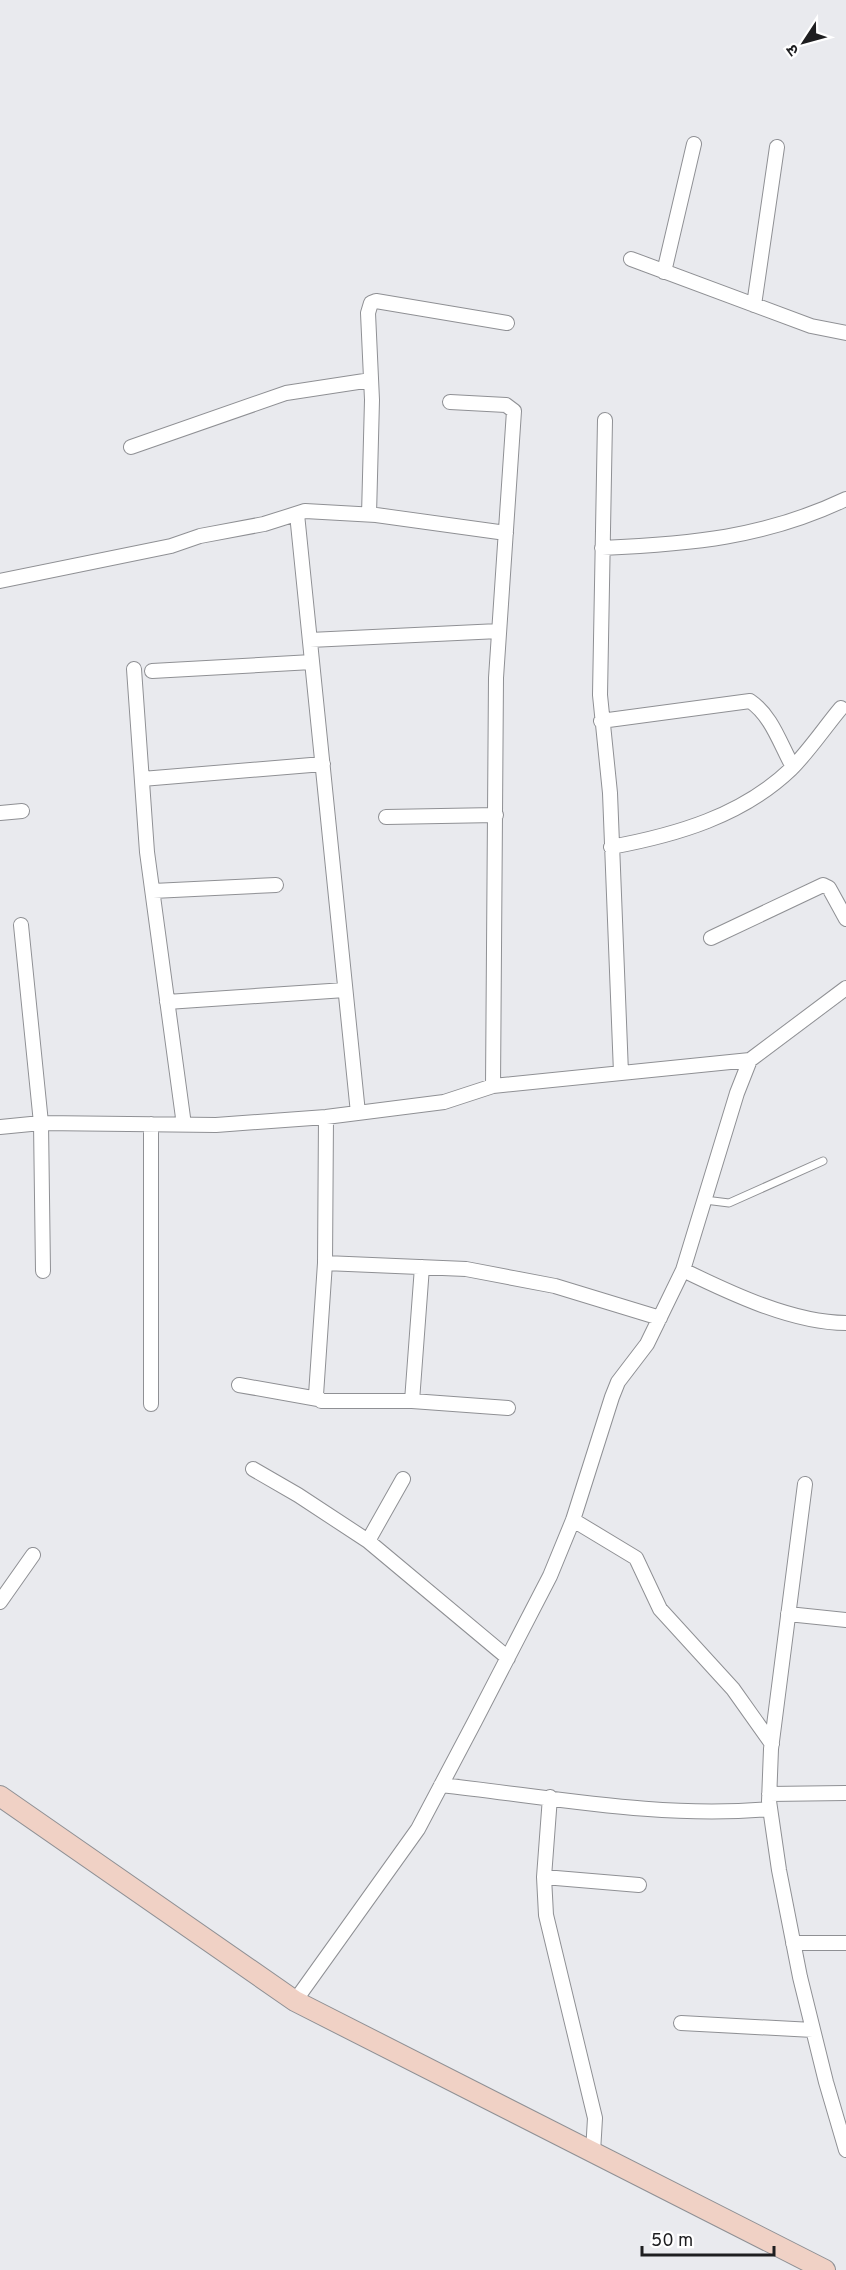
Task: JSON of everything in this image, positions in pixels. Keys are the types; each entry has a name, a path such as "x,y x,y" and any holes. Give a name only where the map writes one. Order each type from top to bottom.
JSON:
{"street":[{"path":"664,272 694,144"},
{"path":"754,305 777,147"},
{"path":"631,259 811,326 846,333"},
{"path":"369,515 371,380 368,313 371,303 376,301 507,323"},
{"path":"131,447 286,393 371,380"},
{"path":"450,402 506,405 514,411 496,678 493,1086"},
{"path":"605,420 601,721 610,793 621,1073"},
{"path":"602,548 691,544 747,534 805,517 846,499"},
{"path":"0,581 171,546 200,536 315,512 369,515 506,533"},
{"path":"297,514 358,1113"},
{"path":"310,640 499,631"},
{"path":"152,671 312,662"},
{"path":"134,669 153,891 184,1125"},
{"path":"601,721 750,701 759,707 774,728 793,767"},
{"path":"611,847 668,836 705,822 766,791 793,767 841,708"},
{"path":"142,779 323,764"},
{"path":"0,813 22,811"},
{"path":"386,817 496,815"},
{"path":"153,891 276,885"},
{"path":"711,938 823,885 827,885 846,919"},
{"path":"21,926 41,1123 43,1271"},
{"path":"0,1127 41,1123 184,1125 326,1117 444,1102 493,1086 750,1060 846,988"},
{"path":"167,1002 345,990"},
{"path":"296,2001 418,1829 550,1576 573,1520 618,1382 647,1344 683,1270 737,1093 750,1060"},
{"path":"318,1399 316,1395 325,1263 326,1117"},
{"path":"151,1125 151,1404"},
{"path":"325,1263 466,1269 555,1286 660,1318"},
{"path":"412,1401 422,1267"},
{"path":"683,1270 736,1296 788,1313 846,1323"},
{"path":"238,1385 318,1399 412,1401 508,1408"},
{"path":"253,1469 323,1510 368,1541 508,1658"},
{"path":"368,1541 403,1479"},
{"path":"805,1484 772,1744 769,1794 793,1943 813,2030 846,2150"},
{"path":"573,1520 636,1558 660,1609 733,1689 772,1744"},
{"path":"0,1602 33,1555"},
{"path":"788,1614 846,1620"},
{"path":"441,1785 648,1811 770,1809"},
{"path":"769,1794 846,1793"},
{"path":"0,1796 296,2001 825,2270"},
{"path":"550,1797 544,1877 546,1915 595,2118 593,2152"},
{"path":"544,1877 639,1885"},
{"path":"793,1943 846,1943"},
{"path":"681,2023 813,2030"}],"lane":[{"path":"705,1200 729,1203 823,1161"}]}
